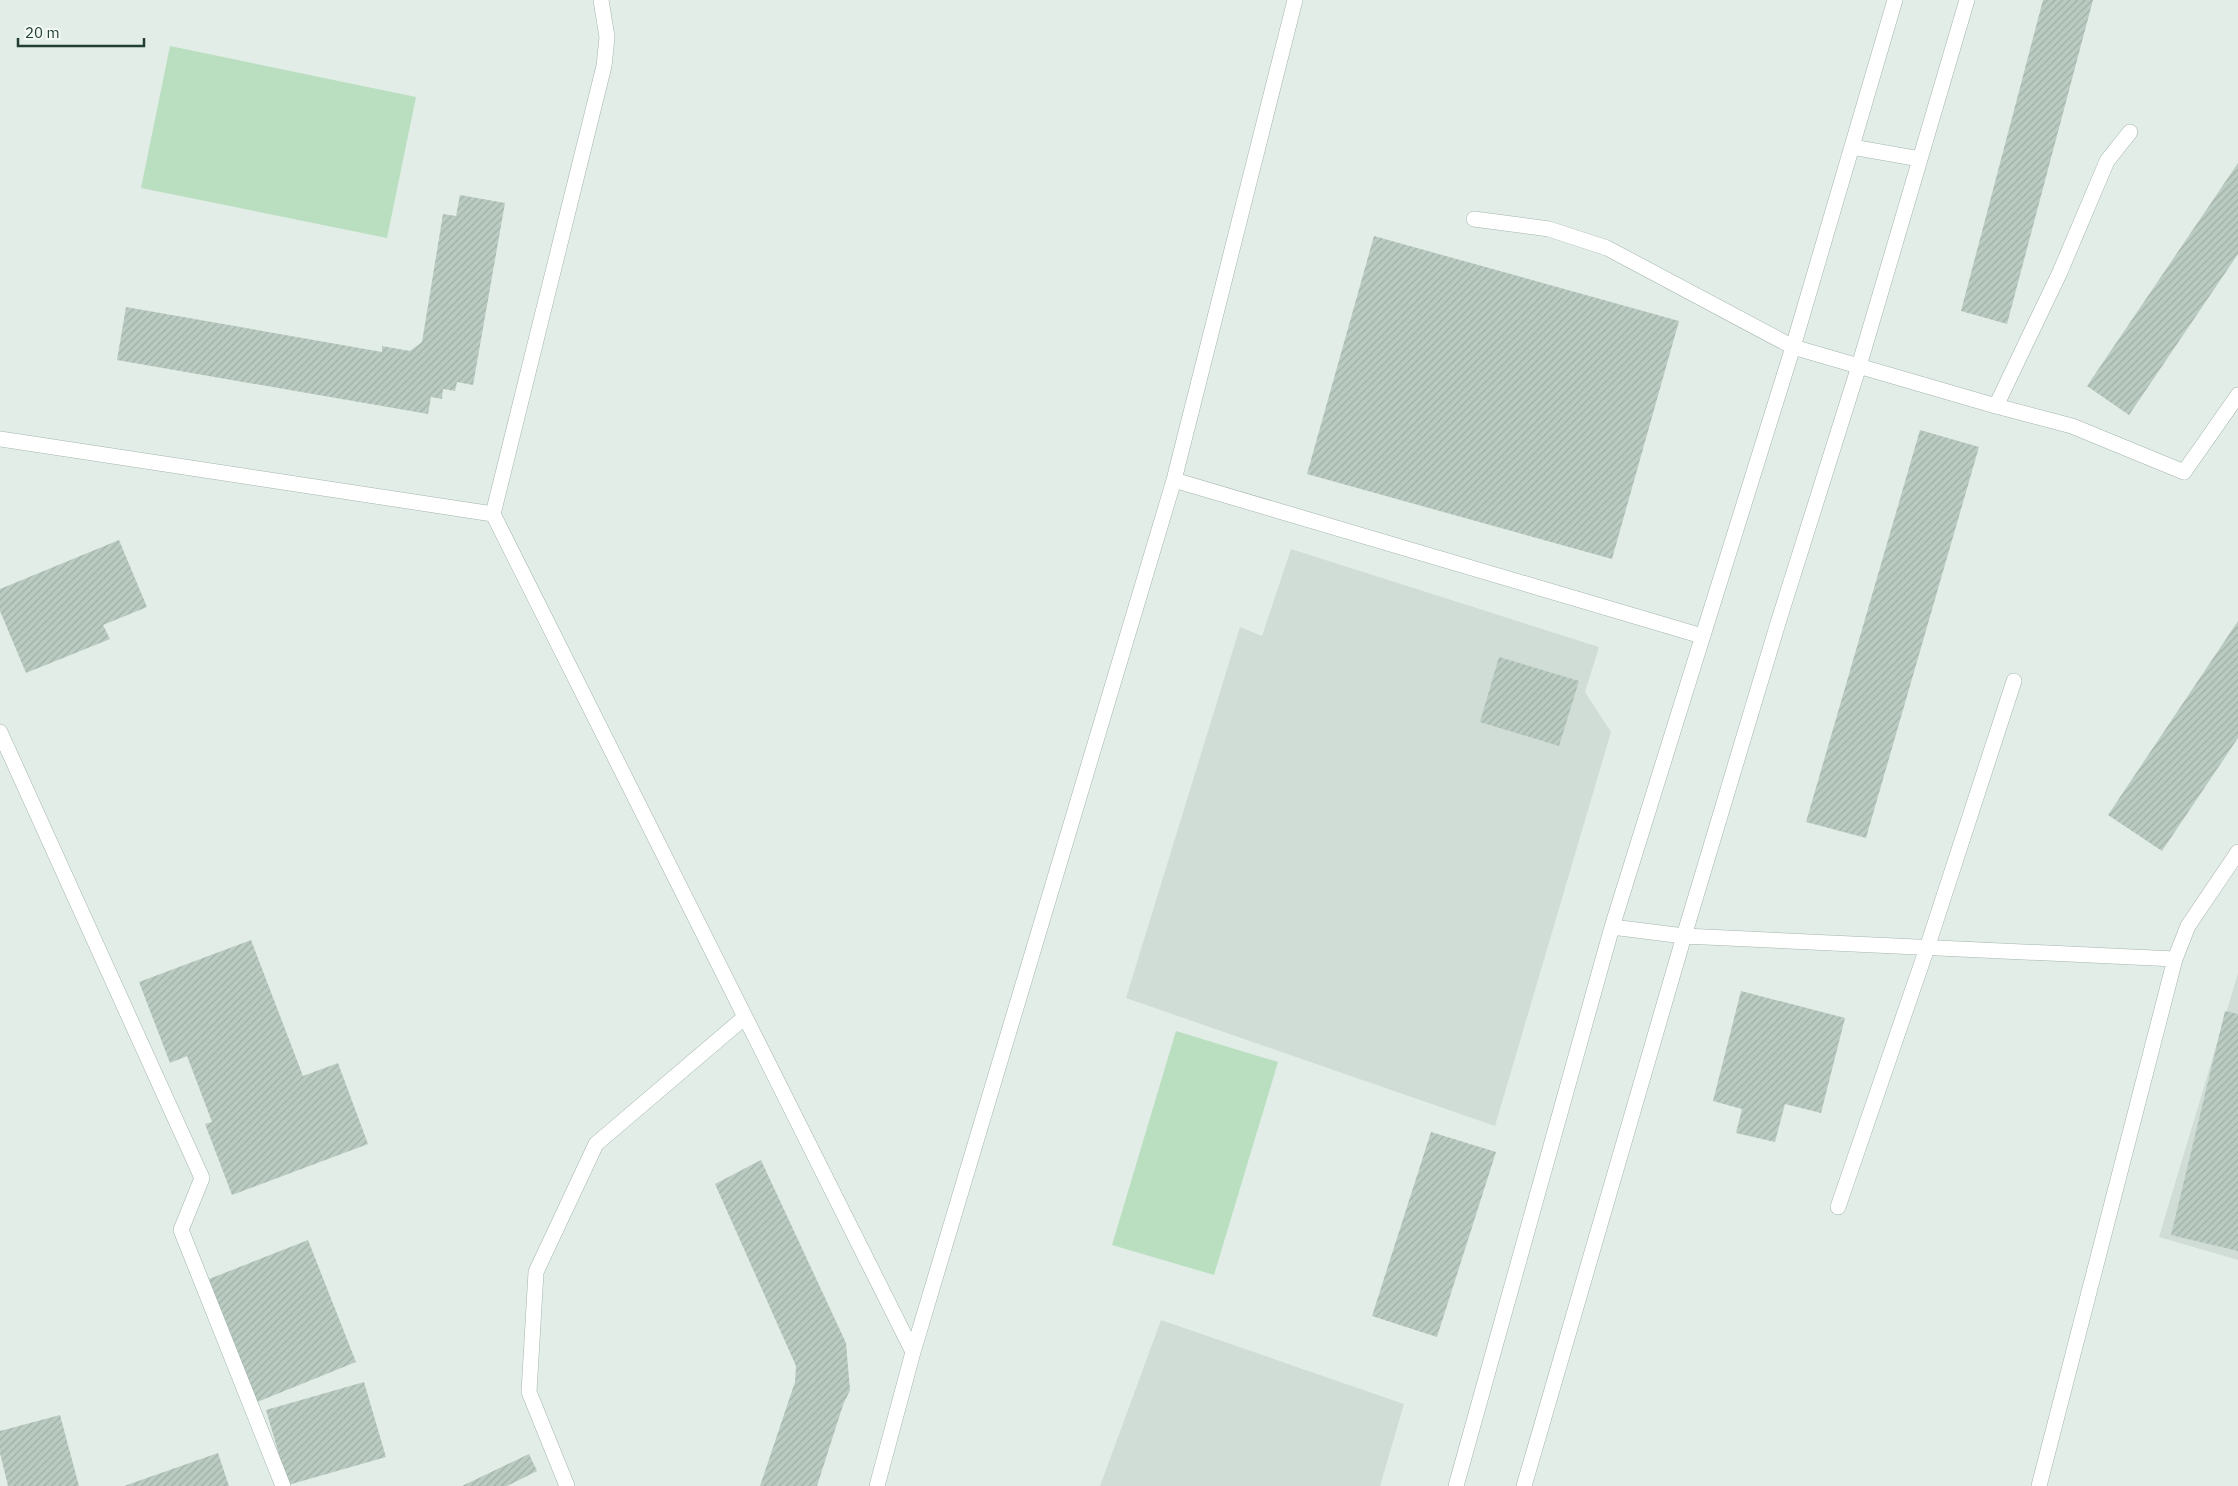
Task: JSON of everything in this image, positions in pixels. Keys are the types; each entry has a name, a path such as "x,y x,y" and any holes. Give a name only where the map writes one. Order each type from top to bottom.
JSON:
{"street":[{"path":"601,0 607,37 604,66 494,514 913,1352"},
{"path":"877,1486 913,1352 1174,480 1295,0"},
{"path":"1456,1486 1612,927 1793,347 1895,0"},
{"path":"1524,1486 1684,936 1778,623 1859,366 1968,0"},
{"path":"1996,406 2060,272 2107,161 2130,132"},
{"path":"1852,148 1920,159"},
{"path":"1474,220 1549,228 1607,248 1793,347 2072,426 2184,472 2238,395"},
{"path":"0,439 494,514"},
{"path":"1174,480 1702,636"},
{"path":"1838,1207 1927,948 2014,681"},
{"path":"0,732 202,1178 181,1230 283,1486"},
{"path":"2039,1486 2175,959 2188,926 2238,852"},
{"path":"1612,927 1684,936 2175,959"},
{"path":"567,1486 529,1392 536,1272 596,1144 745,1017"}],"shaded area":[{"path":"1291,549 1599,647 1585,692 1611,732 1495,1126 1126,998 1240,627 1262,636"},
{"path":"2238,973 2238,1260 2159,1237"},
{"path":"1161,1320 1404,1404 1380,1486 1100,1486"}],"green space":[{"path":"170,46 416,97 387,238 141,188"},
{"path":"1176,1031 1278,1062 1214,1275 1112,1245"}],"building":[{"path":"2043,0 2093,0 2007,324 1961,311"},
{"path":"2238,163 2238,254 2129,415 2087,386"},
{"path":"460,195 505,203 473,385 457,382 455,391 443,389 442,399 431,397 428,414 117,360 126,307 382,352 382,346 410,351 422,342 443,214 456,216"},
{"path":"1374,236 1679,321 1612,559 1307,474"},
{"path":"1920,430 1979,447 1866,838 1806,822"},
{"path":"119,540 147,607 103,625 110,639 26,673 0,611 0,589"},
{"path":"2238,621 2238,738 2162,851 2108,815"},
{"path":"1499,657 1579,681 1559,746 1480,722"},
{"path":"251,940 303,1076 338,1063 368,1144 232,1195 205,1124 212,1122 187,1056 170,1063 139,982"},
{"path":"1741,991 1845,1018 1821,1113 1785,1104 1775,1142 1736,1133 1742,1109 1713,1101"},
{"path":"2225,1011 2238,1014 2238,1251 2171,1235"},
{"path":"1431,1132 1496,1152 1437,1337 1372,1316"},
{"path":"761,1160 846,1343 850,1390 843,1405 817,1486 760,1486 795,1382 796,1366 715,1184"},
{"path":"308,1240 356,1362 252,1404 204,1281"},
{"path":"364,1382 386,1457 288,1485 266,1410"},
{"path":"60,1415 79,1486 8,1486 0,1453 0,1431"},
{"path":"218,1453 229,1486 124,1486"},
{"path":"529,1454 537,1471 507,1486 462,1486"}]}
